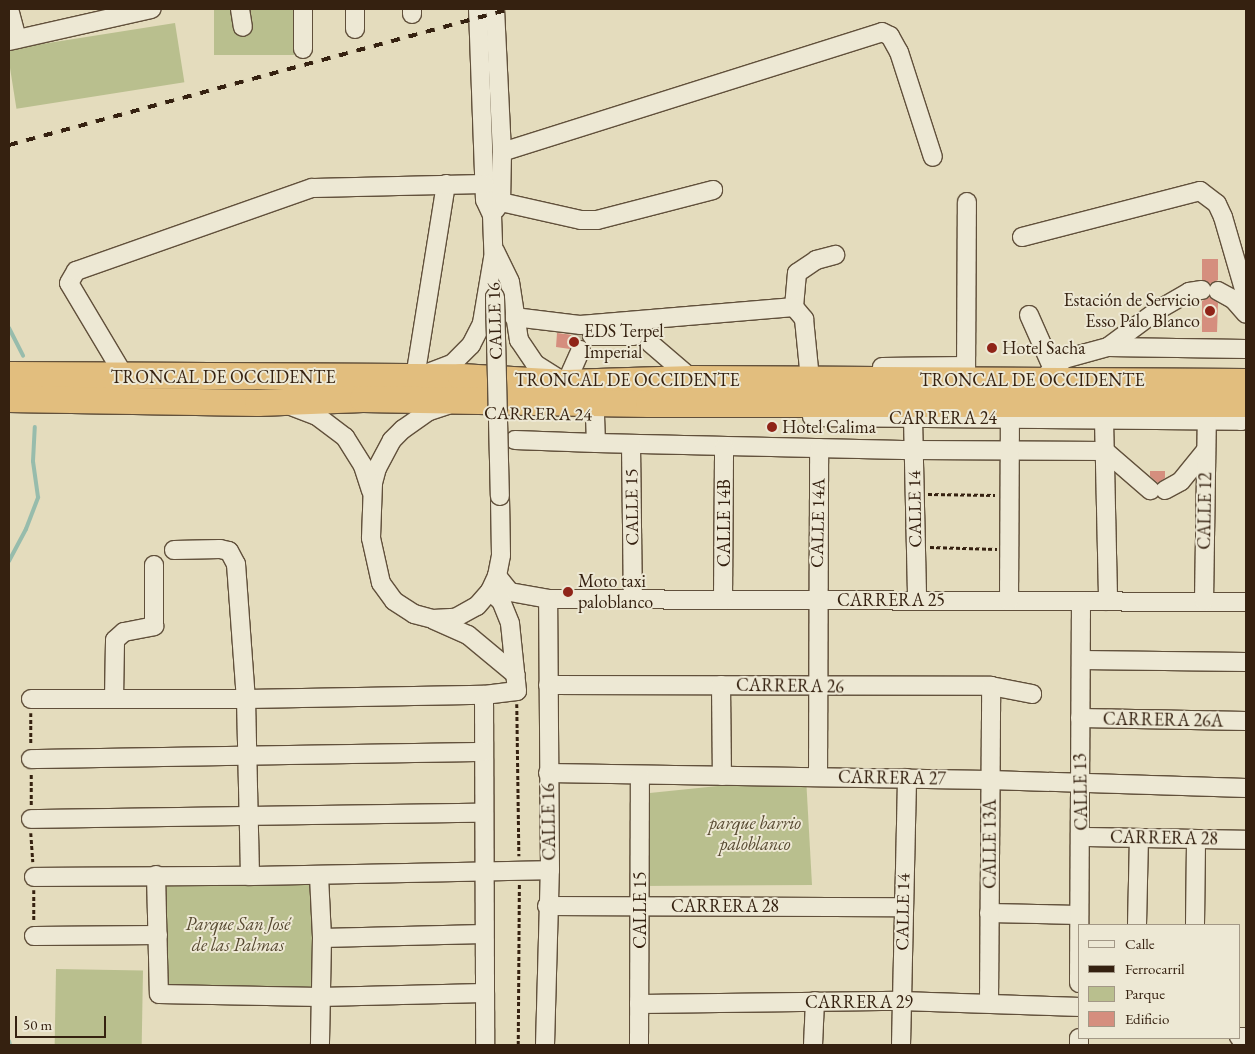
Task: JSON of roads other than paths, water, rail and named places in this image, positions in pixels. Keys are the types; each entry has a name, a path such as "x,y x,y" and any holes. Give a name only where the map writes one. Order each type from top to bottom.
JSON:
{"highway":[{"name":"TRONCAL DE OCCIDENTE","path":"9,375 461,377 566,383 687,374 966,373 1047,374 1246,382"},
{"name":"TRONCAL DE OCCIDENTE","path":"9,399 258,403 363,399 1207,412 1246,404"}],"street":[{"path":"9,9 13,40 96,14 151,9"},
{"path":"240,9 243,27"},
{"path":"303,9 303,49"},
{"path":"355,9 355,29"},
{"name":"CALLE 16","path":"478,9 485,200 497,208"},
{"name":"CALLE 16","path":"494,584 500,555 500,496 493,252 502,152 495,9"},
{"path":"502,152 882,32 890,36 899,52 933,157"},
{"path":"446,184 415,378 452,364 471,344 482,323 493,252"},
{"path":"125,377 71,289 69,283 76,271 312,188 485,184"},
{"path":"497,208 581,220 597,220 713,190"},
{"path":"1022,237 1200,191 1217,204 1241,251 1246,296"},
{"path":"966,373 967,202"},
{"path":"493,252 510,282 519,340 526,354 546,373 566,383 583,336"},
{"path":"810,374 804,319 794,307 798,273 816,260 835,255"},
{"path":"1108,347 1158,310 1189,292 1210,290 1234,300 1246,314"},
{"path":"583,336 794,307"},
{"path":"1029,315 1047,374 1081,353 1108,347 1246,349"},
{"path":"514,317 583,336 642,340 687,374"},
{"path":"473,401 429,412 403,429 383,453 373,483 371,538 382,583 394,601 414,614 433,619 468,636 516,683"},
{"path":"258,403 302,409 332,425 355,450 369,482 372,499"},
{"path":"1099,411 1105,451 1108,601"},
{"name":"CARRERA 24","path":"429,412 1010,419 1099,411"},
{"path":"1207,412 1246,418"},
{"name":"CALLE 12","path":"1204,601 1207,412"},
{"path":"595,415 596,443"},
{"name":"CALLE 14","path":"913,418 917,600"},
{"path":"1009,601 1010,419"},
{"path":"515,440 724,447 1105,451 1158,490 1181,481 1205,451"},
{"name":"CALLE 15","path":"631,444 633,600"},
{"name":"CALLE 14B","path":"723,600 724,447"},
{"name":"CALLE 14A","path":"818,777 819,448"},
{"path":"174,550 220,549 233,555 246,699 250,876"},
{"path":"500,555 513,581 542,598"},
{"path":"114,699 115,640 124,632 154,626 154,565"},
{"path":"433,619 455,618 477,606 494,584 506,609 516,683"},
{"name":"CARRERA 25","path":"494,584 510,592 542,598 1246,602"},
{"name":"CALLE 16","path":"542,598 548,685 550,870 547,906 545,1045"},
{"name":"CALLE 13","path":"1078,924 1081,837 1080,601"},
{"path":"1081,660 1246,662"},
{"path":"30,699 246,699 484,695 516,683"},
{"name":"CARRERA 26","path":"548,685 991,686 1032,694"},
{"path":"721,685 722,776"},
{"name":"CALLE 13A","path":"989,1002 991,686"},
{"path":"484,695 485,1045"},
{"name":"CARRERA 26A","path":"1080,718 1246,722"},
{"path":"31,759 247,758 484,752"},
{"name":"CARRERA 27","path":"548,773 907,778 1241,787"},
{"name":"CALLE 15","path":"639,1045 640,774"},
{"name":"CALLE 14","path":"901,1045 902,907 907,778"},
{"path":"31,819 484,813"},
{"name":"CARRERA 28","path":"1081,837 1246,840"},
{"path":"1137,924 1139,838"},
{"path":"1195,924 1196,839"},
{"path":"34,878 156,875 319,876 550,870"},
{"path":"156,875 160,994 320,997 484,993"},
{"path":"319,876 322,938 320,1045"},
{"name":"CARRERA 28","path":"547,906 902,907"},
{"path":"990,913 1078,915"},
{"path":"322,938 484,934"},
{"path":"34,936 158,935"},
{"name":"CARRERA 29","path":"639,1004 902,1001 989,1002 1078,1007"},
{"path":"813,1045 814,1002"}],"waterway":[{"path":"9,328 23,356"},
{"path":"9,561 26,529 38,497 33,461 35,427"},
{"path":"9,1041 10,1045"}],"tunnel":[{"path":"580,333 581,350"}],"railway":[{"path":"9,145 510,9"}],"place":[{"name":"Estación de Servicio Esso Palo Blanco","path":"1210,311"},
{"name":"EDS Terpel Imperial","path":"574,342"},
{"name":"Hotel Sacha","path":"992,348"},
{"name":"Hotel Calima","path":"772,427"},
{"name":"Moto taxi paloblanco","path":"568,592"}],"park label":[{"name":"parque barrio paloblanco","path":"755,834"},
{"name":"Parque San José de las Palmas","path":"238,935"}]}
